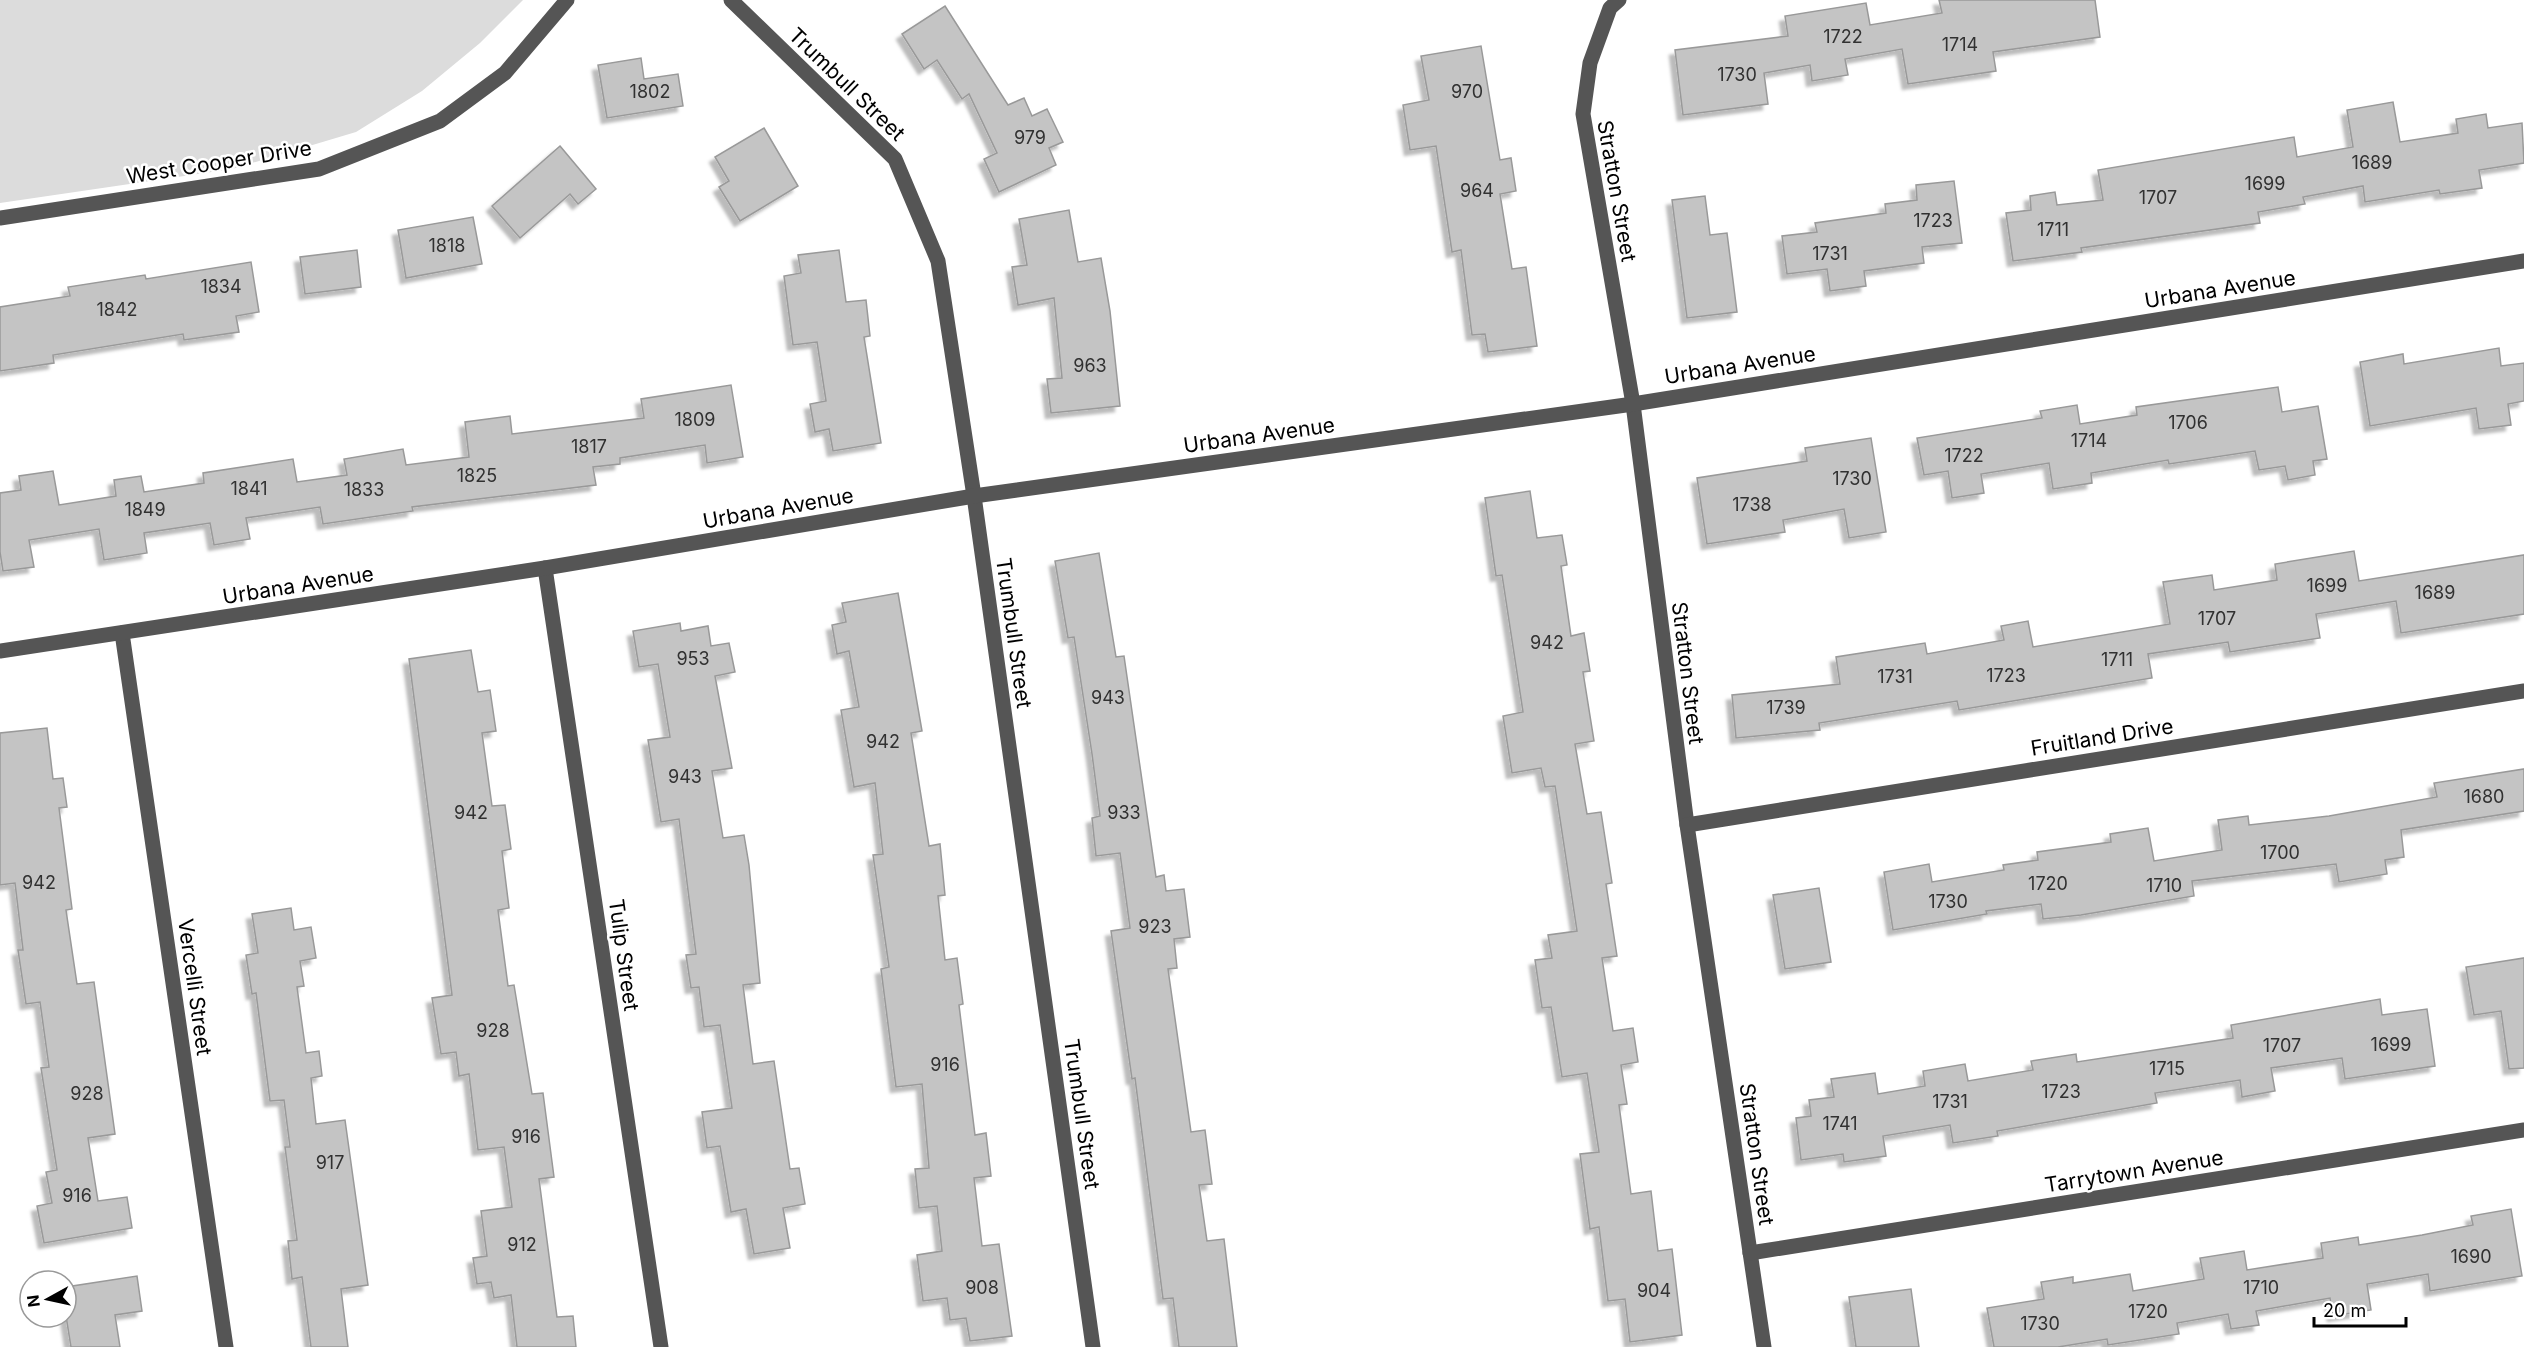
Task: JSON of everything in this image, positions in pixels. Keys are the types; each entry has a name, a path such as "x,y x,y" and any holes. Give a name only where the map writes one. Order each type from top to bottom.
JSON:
{"street":[{"name":"West Cooper Drive","path":"0,218 319,169 440,121 505,73 567,0"},
{"name":"Trumbull Street","path":"731,0 895,159 938,261 974,496 1093,1347"},
{"name":"Stratton Street","path":"1615,4 1590,63 1583,114 1633,404 1687,825 1764,1347"},
{"name":"Urbana Avenue","path":"0,651 545,568 974,496 1633,404 2524,261"},
{"name":"Tulip Street","path":"545,568 661,1347"},
{"name":"Vercelli Street","path":"122,633 226,1347"},
{"name":"Fruitland Drive","path":"1687,825 2524,691"},
{"name":"Tarrytown Avenue","path":"1750,1253 2524,1130"}],"shaded area":[{"path":"0,0 523,0 480,43 422,91 356,132 232,169 0,203"}],"building":[{"path":"1939,0 2095,0 2100,37 1993,52 1996,71 1908,84 1902,49 1845,59 1848,75 1812,81 1810,65 1764,73 1768,104 1683,115 1675,50 1788,36 1785,16 1866,3 1870,25 1942,13"},
{"path":"945,6 1008,105 1024,98 1032,116 1047,109 1063,142 1049,148 1056,165 999,192 984,159 997,153 969,94 962,99 937,60 924,69 902,34"},
{"path":"1481,46 1500,160 1511,158 1516,191 1500,194 1512,269 1526,267 1537,346 1488,352 1485,334 1472,335 1461,250 1452,252 1436,146 1410,150 1403,105 1429,100 1421,56"},
{"path":"641,58 644,79 678,74 683,106 607,118 598,65"},
{"path":"2393,102 2400,142 2458,133 2456,119 2486,114 2488,128 2522,123 2524,163 2479,170 2482,188 2440,194 2439,190 2365,202 2363,186 2303,197 2305,204 2258,212 2260,223 2081,248 2082,252 2013,261 2006,213 2031,210 2030,196 2055,192 2057,205 2103,200 2098,170 2294,137 2297,157 2353,147 2347,110"},
{"path":"764,128 798,186 740,221 719,187 729,181 715,157"},
{"path":"560,146 596,189 578,204 570,194 520,238 492,206"},
{"path":"1954,181 1962,243 1922,247 1924,263 1864,271 1866,286 1830,291 1827,269 1787,274 1782,236 1817,232 1815,223 1886,213 1885,204 1917,200 1916,185"},
{"path":"1705,196 1710,235 1727,233 1737,312 1687,318 1672,200"},
{"path":"1069,210 1078,262 1101,258 1110,311 1120,406 1051,413 1047,379 1062,378 1054,298 1018,305 1012,267 1027,265 1019,219"},
{"path":"473,217 482,264 406,278 398,230"},
{"path":"357,250 361,287 305,294 300,257"},
{"path":"839,250 846,302 866,300 870,336 864,337 881,443 833,451 829,429 815,432 810,404 826,401 817,342 793,345 784,276 801,273 798,255"},
{"path":"251,262 259,312 236,316 239,332 184,340 183,334 53,355 54,363 0,371 0,307 70,296 68,287 145,275 146,279"},
{"path":"2499,348 2501,366 2524,363 2524,401 2508,404 2511,425 2479,429 2476,408 2370,426 2360,362 2403,354 2404,364"},
{"path":"731,385 743,457 707,463 705,445 620,458 620,464 593,467 596,485 412,507 413,511 323,524 320,507 246,518 250,539 214,545 210,523 144,533 147,553 104,560 99,529 29,540 34,567 3,571 0,552 0,493 21,490 19,476 53,471 59,505 116,496 114,480 141,476 144,492 204,483 203,473 293,459 297,482 347,475 344,459 403,449 406,465 469,457 465,422 510,416 512,434 644,418 641,399"},
{"path":"2278,387 2282,412 2318,406 2327,459 2313,461 2315,475 2288,480 2285,466 2259,470 2255,451 2169,464 2168,460 2091,473 2092,483 2053,489 2049,463 1981,474 1984,493 1952,498 1948,471 1924,475 1917,438 2042,418 2040,411 2077,405 2080,424 2137,415 2136,407"},
{"path":"1871,438 1886,532 1849,538 1844,509 1783,520 1785,532 1707,544 1697,478 1807,461 1805,448"},
{"path":"1530,491 1537,538 1562,535 1567,565 1561,566 1571,636 1584,633 1590,671 1583,672 1594,741 1575,744 1587,814 1601,812 1612,883 1606,884 1617,956 1602,958 1613,1031 1633,1028 1638,1062 1621,1065 1627,1104 1619,1105 1631,1194 1651,1191 1658,1251 1672,1249 1682,1335 1630,1342 1625,1299 1608,1301 1599,1227 1590,1229 1580,1154 1599,1152 1587,1073 1562,1077 1551,1007 1542,1008 1535,960 1552,958 1548,935 1577,931 1555,786 1545,787 1541,768 1512,773 1503,716 1523,712 1502,575 1496,576 1485,498"},
{"path":"2354,551 2359,581 2524,555 2524,614 2401,633 2396,601 2316,614 2320,638 2230,652 2228,642 2148,654 2152,678 1959,710 1957,701 1819,723 1820,730 1736,738 1732,695 1840,684 1836,657 1925,643 1927,654 2004,640 2001,626 2028,621 2033,647 2170,624 2163,582 2212,575 2214,590 2277,580 2275,564"},
{"path":"1099,553 1116,657 1124,656 1156,877 1164,875 1166,891 1184,889 1190,937 1174,939 1177,968 1168,969 1191,1132 1205,1130 1212,1184 1199,1185 1207,1241 1224,1239 1237,1347 1179,1347 1173,1298 1163,1299 1135,1078 1132,1079 1111,931 1130,928 1120,853 1096,856 1092,818 1100,816 1092,754 1074,637 1068,638 1055,561"},
{"path":"898,593 922,731 911,733 929,846 940,844 945,895 938,896 945,960 957,958 963,1004 959,1005 975,1135 986,1133 991,1176 974,1178 982,1246 999,1244 1012,1336 970,1341 966,1318 950,1320 947,1298 923,1301 917,1255 942,1251 937,1206 919,1208 915,1169 929,1168 922,1084 896,1087 881,969 889,967 873,855 883,854 875,783 854,787 841,710 859,707 849,651 837,654 832,625 846,622 842,603"},
{"path":"680,623 681,631 708,626 711,646 729,643 735,672 715,676 732,768 712,771 723,838 744,835 749,865 760,983 743,985 753,1064 774,1061 790,1169 799,1168 805,1204 783,1208 790,1248 754,1254 746,1209 731,1212 720,1146 707,1148 702,1112 732,1108 720,1025 704,1027 699,987 691,988 686,955 696,954 679,819 661,822 648,740 670,737 658,664 639,667 633,631"},
{"path":"471,650 478,692 490,690 496,731 482,733 492,806 505,805 511,849 502,851 509,908 498,910 508,986 514,985 532,1094 543,1093 554,1177 539,1179 557,1317 573,1316 576,1347 517,1347 511,1295 494,1298 491,1282 477,1284 473,1258 487,1256 481,1211 512,1207 504,1147 478,1150 469,1074 459,1076 456,1052 441,1054 432,998 452,995 409,659"},
{"path":"47,728 53,779 63,778 67,807 59,808 72,909 66,910 77,984 94,982 115,1134 88,1138 98,1201 127,1197 132,1228 44,1243 37,1206 52,1203 46,1172 57,1170 41,1068 49,1067 40,1002 26,1004 18,950 23,950 15,883 0,885 0,733"},
{"path":"2524,769 2524,811 2401,830 2404,857 2385,860 2387,874 2339,882 2336,864 2192,881 2194,896 2081,915 2043,919 2041,904 1986,911 1987,914 1893,930 1884,872 1929,864 1932,882 2004,870 2003,865 2038,860 2037,852 2111,842 2110,834 2148,828 2154,861 2222,850 2218,820 2248,816 2249,825 2329,816 2437,797 2434,783"},
{"path":"1819,888 1831,962 1785,969 1773,895"},
{"path":"291,908 294,930 311,927 316,958 300,961 304,986 297,987 306,1053 319,1051 322,1076 311,1078 316,1124 345,1120 368,1285 341,1289 348,1347 311,1347 302,1277 292,1279 288,1241 297,1240 285,1147 290,1147 284,1100 270,1101 256,993 252,994 246,955 258,953 252,914"},
{"path":"2524,958 2524,1068 2509,1069 2501,1011 2474,1015 2466,967"},
{"path":"2380,999 2382,1015 2427,1009 2435,1066 2345,1079 2342,1058 2271,1068 2275,1091 2242,1097 2240,1080 2155,1093 2157,1103 1997,1131 1998,1136 1953,1143 1950,1125 1883,1136 1886,1156 1844,1162 1843,1154 1801,1160 1796,1118 1811,1116 1809,1100 1834,1097 1831,1079 1875,1073 1878,1094 1925,1086 1923,1071 1965,1064 1968,1081 2033,1070 2031,1061 2076,1054 2077,1062 2233,1038 2231,1025"},
{"path":"2511,1209 2522,1276 2430,1291 2428,1274 2367,1284 2371,1310 2333,1316 2330,1298 2256,1311 2259,1325 2231,1329 2228,1314 2177,1323 2179,1334 2108,1345 2107,1339 2058,1347 1994,1347 1987,1308 2044,1299 2041,1282 2073,1277 2073,1283 2130,1274 2133,1291 2204,1279 2200,1258 2244,1251 2247,1270 2323,1258 2321,1243 2358,1237 2359,1245 2422,1235 2473,1225 2471,1216"},
{"path":"137,1276 142,1311 115,1315 120,1347 71,1347 68,1329 78,1329 78,1285"},
{"path":"1911,1289 1919,1347 1856,1347 1849,1297"}]}
